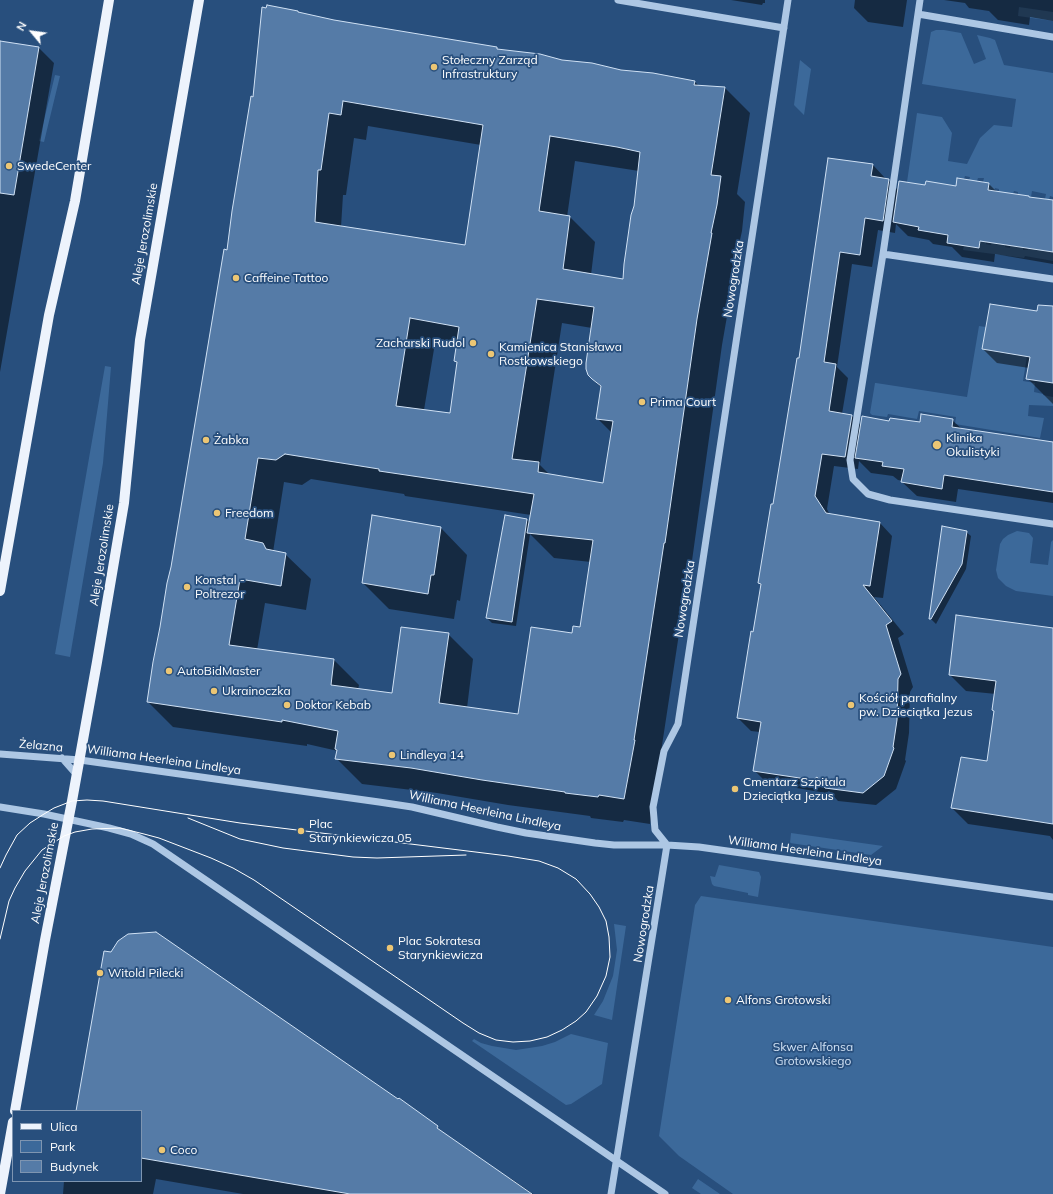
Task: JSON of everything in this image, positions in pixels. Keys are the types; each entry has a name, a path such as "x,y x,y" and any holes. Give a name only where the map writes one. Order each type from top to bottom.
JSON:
{"main road":[{"path":"0,591 49,315 75,201 109,0"},
{"name":"Aleje Jerozolimskie","path":"15,1110 44,940 80,760 124,503 140,340 199,0"},
{"path":"0,1194 12,1128"}],"street":[{"path":"618,0 784,28"},
{"name":"Nowogrodzka","path":"611,1194 667,845 655,830 653,807 664,751 678,724 788,0"},
{"path":"920,0 883,254 850,460 853,479 868,494 890,500 1053,524"},
{"path":"918,14 1053,37"},
{"path":"883,254 1053,279"},
{"name":"Żelazna","path":"0,754 80,760"},
{"path":"62,758 77,775"},
{"name":"Williama Heerleina Lindleya","path":"80,760 406,806 526,833 614,845 699,846 1053,897"},
{"path":"0,807 44,814 131,834 153,844 665,1194"}],"green space":[{"path":"1019,7 1053,12 1053,21 1018,16"},
{"path":"936,30 961,33 974,64 986,59 977,35 995,40 1004,65 1053,73 1053,197 1050,196 1049,200 1045,199 1046,194 1032,191 1031,197 1018,195 1018,192 1014,191 1013,194 999,193 999,189 995,188 994,192 988,191 989,183 983,182 984,178 978,178 977,181 969,180 970,177 965,176 964,179 957,178 956,186 926,181 925,185 907,182 917,113 942,117 952,133 948,161 967,164 980,138 994,125 1012,127 1016,99 922,84 931,32"},
{"path":"800,60 811,69 804,115 794,105"},
{"path":"55,75 60,76 44,142 39,141"},
{"path":"981,240 986,241 986,244 991,245 992,241 1005,244 1005,247 1010,248 1010,244 1023,246 1023,250 1028,250 1029,247 1053,252 1053,261 1025,256 1024,258 963,250 964,245 979,248"},
{"path":"979,326 986,327 982,349 1014,354 1028,350 1023,381 1035,383 1034,392 1053,397 1053,406 1029,405 1028,416 1044,418 1040,438 955,424 956,417 919,411 917,419 888,414 887,417 872,415 870,413 875,383 967,397"},
{"path":"105,366 111,367 103,463 70,657 55,654"},
{"path":"1017,531 1029,533 1033,538 1030,563 1048,565 1051,542 1053,540 1053,596 1016,591 1006,586 998,578 996,570 1000,544 1008,535"},
{"path":"791,833 883,846 871,855 790,843"},
{"path":"719,865 759,872 761,877 758,897 748,895 748,893 714,886 710,876 715,877"},
{"name":"Skwer Alfonsa Grotowskiego","path":"701,896 1053,947 1053,1194 733,1194 679,1156 659,1136 695,905"},
{"path":"614,924 626,926 612,1020 594,1015 603,1001 613,976 617,950"},
{"path":"571,1034 608,1043 602,1084 571,1104 566,1105 472,1041 474,1039 492,1046 516,1050 542,1046 555,1042"},
{"path":"698,1179 720,1194 701,1194 692,1188"}],"building":[{"path":"267,5 334,20 497,47 497,49 540,54 562,60 592,63 621,70 653,73 695,81 694,85 725,87 711,175 721,176 717,205 697,319 665,543 635,740 624,799 599,795 598,797 565,793 411,768 335,759 338,731 282,720 282,722 147,702 224,249 227,250 251,96 253,97 262,7 266,8","holes":["343,101 483,125 465,245 315,222 318,170 321,170 329,113 341,115","550,136 640,152 634,206 631,215 623,279 563,269 570,216 539,211","537,299 594,307 586,369 588,375 601,386 596,419 613,421 603,483 538,472 539,462 512,459","410,318 459,327 454,361 457,362 450,413 396,406","285,454 379,469 379,471 534,494 527,533 593,540 580,627 573,626 572,633 531,627 518,714 439,703 449,633 401,627 392,693 331,685 334,659 229,645 240,579 281,586 286,553 266,549 263,543 245,539 258,458 276,460"]},
{"name":"SwedeCenter","path":"0,41 39,47 14,195 0,193"},
{"path":"828,158 873,164 871,176 889,179 883,221 865,218 860,255 840,252 824,362 836,364 829,411 852,415 845,457 822,454 815,496 826,513 880,522 870,586 863,585 892,621 886,625 901,674 898,679 897,720 894,748 884,776 863,793 825,788 817,777 813,780 753,771 761,722 737,718 751,631 753,632 761,584 758,583 771,504 773,504 797,358 799,358"},
{"path":"957,178 989,183 988,190 1053,200 1053,252 980,241 979,248 947,243 948,235 918,230 919,227 893,222 899,181 925,185 926,181 956,186"},
{"path":"990,304 1037,311 1038,305 1053,306 1053,383 1026,379 1030,357 982,349"},
{"path":"921,414 953,419 952,427 1053,442 1053,492 944,475 942,489 901,482 904,469 882,466 883,462 855,458 862,416 889,421 890,418 920,422"},
{"path":"372,515 441,527 434,575 431,575 428,594 362,583"},
{"path":"505,515 527,519 512,622 486,618"},
{"path":"942,526 967,531 962,564 931,619 929,619"},
{"path":"956,615 1053,628 1053,824 951,808 961,757 987,761 994,711 992,710 996,681 949,675"},
{"path":"156,932 398,1099 399,1098 438,1126 437,1128 532,1194 350,1194 142,1158 142,1110 76,1110 104,951 111,952 118,941 128,934"}],"tram line":[{"path":"0,868 17,835 30,823 54,808 72,801 87,800 103,801 240,823 508,856 539,861 558,868 576,879 590,894 606,921 609,937 610,957 606,976 597,996 586,1012 576,1021 547,1037 530,1041 513,1042 496,1040 479,1033 463,1023 254,880 233,868 159,838 120,828 92,829 75,832 64,836 42,850 25,871 15,888 9,901 0,939"},
{"path":"188,818 240,839 283,848 353,857 377,858 466,855"}],"place":[{"name":"Stołeczny Zarząd Infrastruktury","path":"434,67"},
{"name":"SwedeCenter","path":"9,166"},
{"name":"Caffeine Tattoo","path":"236,278"},
{"name":"Zacharski Rudol","path":"473,343"},
{"name":"Kamienica Stanisława Rostkowskiego","path":"491,354"},
{"name":"Prima Court","path":"642,402"},
{"name":"Żabka","path":"206,440"},
{"name":"Klinika Okulistyki","path":"937,445"},
{"name":"Freedom","path":"217,513"},
{"name":"Konstal - Poltrezor","path":"187,587"},
{"name":"AutoBidMaster","path":"169,671"},
{"name":"Ukrainoczka","path":"214,691"},
{"name":"Doktor Kebab","path":"287,705"},
{"name":"Kościół parafialny pw. Dzieciątka Jezus","path":"851,705"},
{"name":"Lindleya 14","path":"392,755"},
{"name":"Cmentarz Szpitala Dzieciątka Jezus","path":"735,789"},
{"name":"Plac Starynkiewicza 05","path":"301,831"},
{"name":"Plac Sokratesa Starynkiewicza","path":"390,948"},
{"name":"Witold Pilecki","path":"100,973"},
{"name":"Alfons Grotowski","path":"728,1000"},
{"name":"Coco","path":"162,1150"}]}
